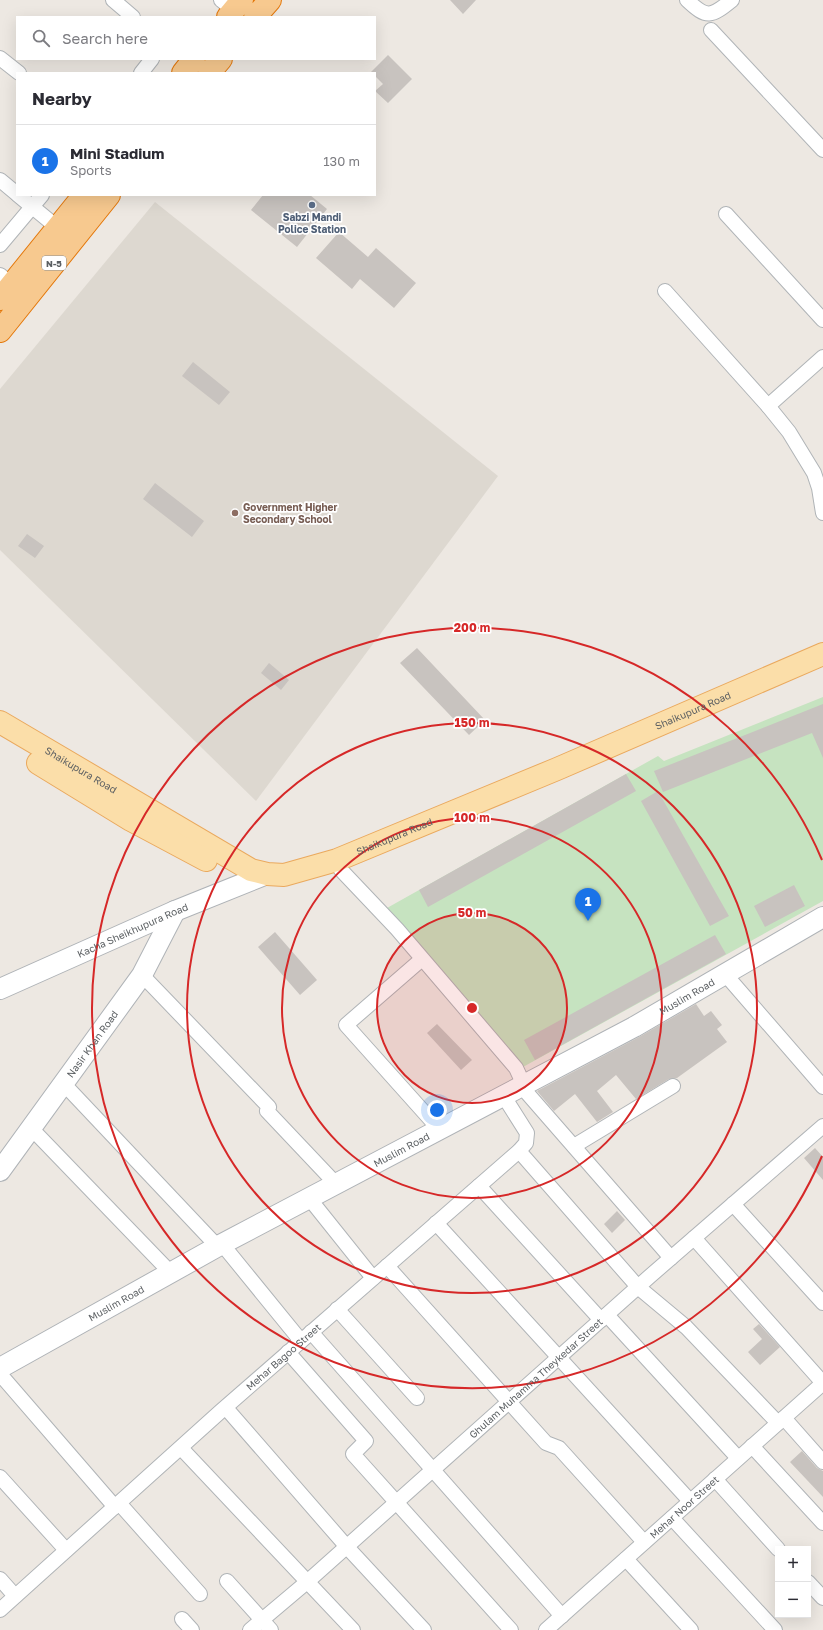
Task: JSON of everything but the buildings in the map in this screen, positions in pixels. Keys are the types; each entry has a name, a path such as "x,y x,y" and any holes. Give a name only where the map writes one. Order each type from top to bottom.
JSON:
{"highway":[{"path":"257,16 270,0"},
{"path":"192,66 217,60"},
{"name":"N-5","path":"4,286 58,228 83,196"},
{"name":"N-5","path":"0,331 108,196"}],"main road":[{"name":"Shaikupura Road","path":"0,739 131,820 258,878 284,875 337,860 557,769 823,654"},
{"name":"Shaikupura Road","path":"0,722 251,870 264,886 285,886 341,870 561,779 823,665"}],"street":[{"path":"113,0 132,16"},
{"path":"687,0 699,11 710,14 716,12 732,0"},
{"path":"711,30 823,150"},
{"path":"0,58 18,72"},
{"path":"142,72 151,60"},
{"path":"0,180 16,192"},
{"path":"20,196 58,228"},
{"path":"0,246 41,196"},
{"path":"726,214 823,320"},
{"path":"665,291 768,406 789,432 812,468 819,488 823,513"},
{"path":"768,406 823,357"},
{"path":"341,870 397,929 516,1068 528,1094 671,1258"},
{"name":"Kacha Sheikhupura Road","path":"0,989 175,911 258,878"},
{"name":"Nasir Khan Road","path":"0,1171 142,975 175,911"},
{"name":"Muslim Road","path":"0,1368 220,1245 309,1198 337,1185 439,1129 523,1086 634,1026 823,917"},
{"path":"422,959 346,1024 439,1129"},
{"path":"725,974 823,1087"},
{"path":"142,975 269,1107 267,1111 337,1185"},
{"path":"63,1083 220,1245 434,1470 562,1616"},
{"path":"574,1146 673,1086"},
{"name":"Mehar Bagoo Street","path":"0,1610 288,1352 519,1151 526,1143 527,1132 503,1095"},
{"name":"Ghulam Muhamma Theykedar Street","path":"250,1630 267,1625 307,1582 347,1546 638,1287 823,1126"},
{"path":"31,1128 171,1273"},
{"path":"519,1151 638,1287 686,1327 823,1462"},
{"path":"479,1186 738,1458"},
{"path":"309,1198 373,1278"},
{"path":"733,1204 823,1303"},
{"path":"436,1223 690,1501"},
{"path":"694,1238 823,1383"},
{"path":"386,1266 546,1443 559,1448 644,1542"},
{"path":"337,1309 417,1398"},
{"path":"288,1352 366,1441 353,1454 511,1630"},
{"path":"0,1374 117,1505 200,1594"},
{"name":"Mehar Noor Street","path":"546,1630 823,1383"},
{"path":"226,1408 347,1546 424,1630"},
{"path":"752,1446 823,1524"},
{"path":"181,1448 353,1630"},
{"path":"0,1477 66,1550"},
{"path":"715,1479 775,1546"},
{"path":"672,1518 774,1630"},
{"path":"626,1559 691,1630"},
{"path":"0,1579 15,1596"},
{"path":"227,1581 267,1625"},
{"path":"811,1585 823,1598"},
{"path":"182,1619 192,1630"}],"shaded area":[{"name":"Government Higher Secondary School","path":"155,202 498,476 256,801 0,550 0,389"}],"green space":[{"path":"823,697 823,901 523,1067 387,908 658,756 664,761"}],"place":[{"name":"Sabzi Mandi Police Station","path":"312,205"},
{"name":"Government Higher Secondary School","path":"235,513"},
{"name":"Mini Stadium","path":"588,921"}]}
